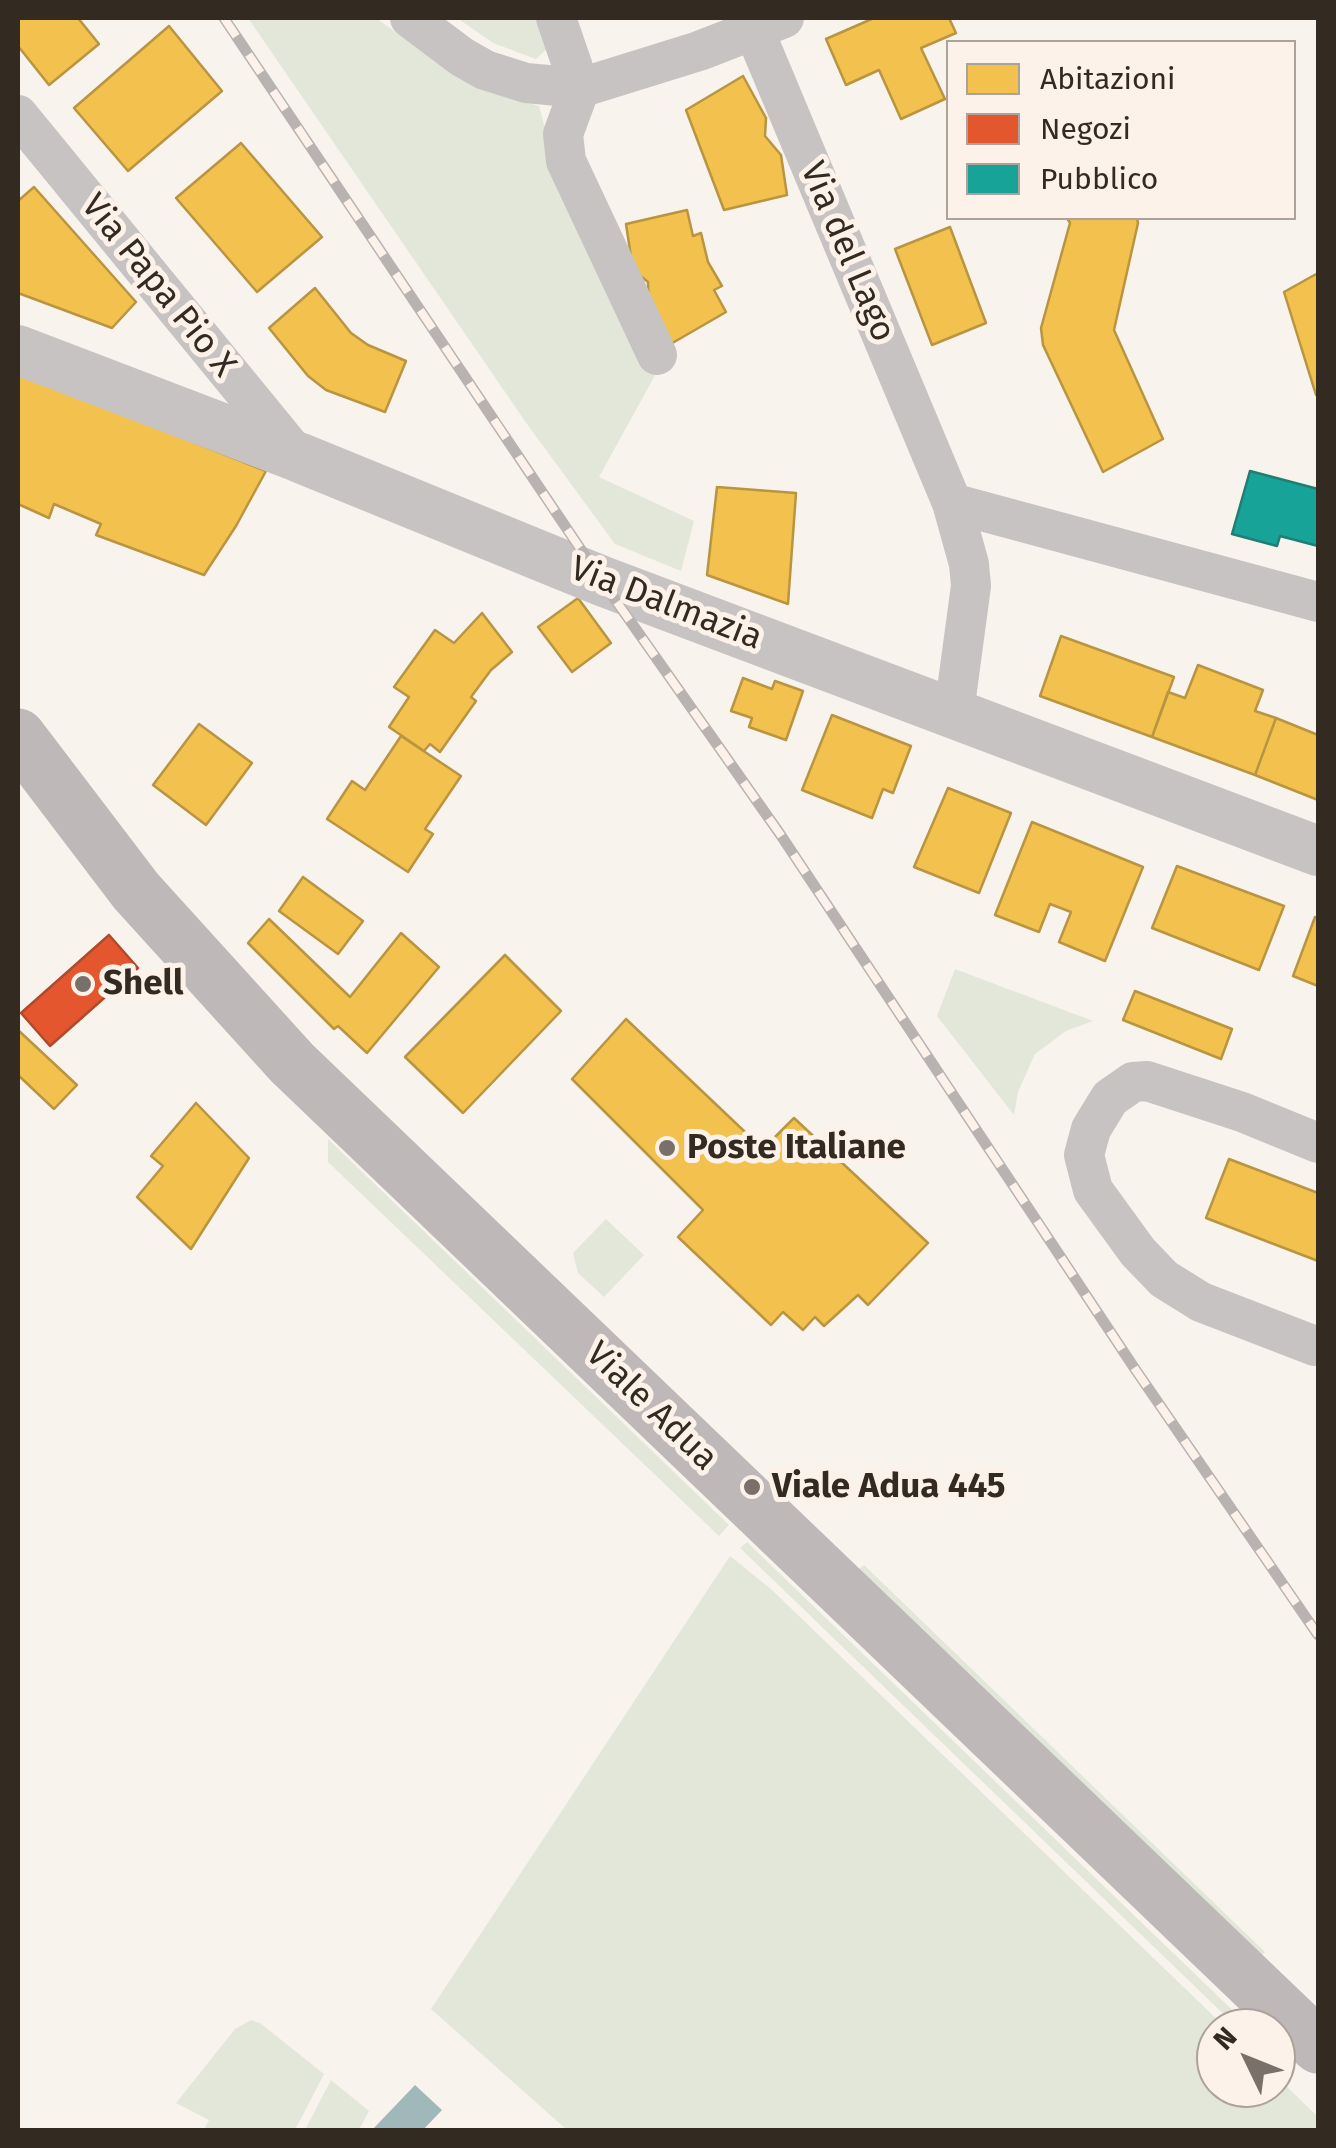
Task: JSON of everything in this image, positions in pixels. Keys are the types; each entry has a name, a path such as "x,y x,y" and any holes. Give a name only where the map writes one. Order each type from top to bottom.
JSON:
{"main road":[{"name":"Viale Adua","path":"18,736 136,890 292,1063 1318,2046"}],"street":[{"path":"410,18 462,58 485,70 526,83 580,88 652,67 769,24"},
{"path":"556,18 580,88 563,134 566,161 658,355"},
{"name":"Via del Lago","path":"769,24 952,504 969,564 971,586 954,712"},
{"name":"Via Papa Pio X","path":"18,115 298,458"},
{"name":"Via Dalmazia","path":"18,350 602,581 1318,851"},
{"path":"952,504 1318,602"},
{"path":"1315,1346 1201,1302 1164,1280 1138,1252 1093,1190 1084,1155 1091,1129 1110,1098 1133,1082 1148,1081 1242,1112 1318,1143"}],"shaded area":[{"path":"248,18 376,18 483,90 539,106 556,169 659,368 599,477 694,521 681,571 615,544 527,424"},
{"path":"457,18 537,18 548,48 536,59 493,43"},
{"path":"955,969 1093,1021 1066,1031 1035,1054 1018,1092 1014,1115 937,1016"},
{"path":"328,1139 729,1525 719,1536 328,1162"},
{"path":"606,1219 644,1255 604,1297 578,1273 573,1253"},
{"path":"747,1542 1230,2008 1217,2008 740,1548"},
{"path":"730,1556 772,1590 1205,2008 1196,2008 1196,2108 1296,2108 1296,2096 1318,2117 1318,2130 567,2130 431,2009"},
{"path":"864,1565 1265,1952 1257,1960 855,1572"},
{"path":"251,2020 324,2074 295,2130 204,2130 209,2120 176,2103 235,2029"},
{"path":"331,2080 369,2111 359,2130 305,2130"}],"water":[{"path":"415,2085 442,2110 423,2130 372,2130"}],"building: Abitazioni":[{"path":"18,18 78,18 99,44 49,85 18,46"},
{"path":"874,18 949,18 956,33 921,48 945,99 901,119 879,70 846,85 826,39"},
{"path":"169,26 222,91 128,171 74,108"},
{"path":"743,76 766,118 765,136 781,155 787,195 724,210 686,110"},
{"path":"241,143 322,237 257,292 176,198"},
{"path":"34,187 136,302 112,328 18,293 18,201"},
{"path":"687,210 693,236 701,233 708,262 722,286 714,290 726,312 669,345 649,312 648,282 633,270 626,224"},
{"path":"1068,220 1138,223 1114,330 1163,439 1103,472 1043,345 1041,328"},
{"path":"950,227 986,323 932,345 895,249"},
{"path":"1318,273 1318,394 1316,395 1284,292"},
{"path":"315,288 351,333 406,361 385,412 326,390 308,376 269,328"},
{"path":"18,372 266,471 204,575 96,535 101,524 54,504 49,518 18,504"},
{"path":"717,487 796,493 788,604 707,575"},
{"path":"578,598 611,643 572,672 538,627"},
{"path":"482,613 512,652 491,670 471,697 476,701 440,752 430,744 424,751 389,727 409,697 394,687 435,630 454,643"},
{"path":"1061,636 1174,677 1152,737 1040,696"},
{"path":"1198,665 1263,690 1255,711 1276,718 1255,775 1152,737 1168,692 1185,698"},
{"path":"743,678 772,689 775,681 803,691 786,740 749,727 752,718 731,711"},
{"path":"832,715 911,746 893,793 883,789 872,818 802,790"},
{"path":"1276,718 1318,735 1318,800 1255,775"},
{"path":"199,724 252,763 206,825 153,785"},
{"path":"401,736 461,776 425,829 433,834 408,872 327,819 352,781 365,790"},
{"path":"948,788 1011,813 979,893 914,867"},
{"path":"1032,822 1143,867 1105,961 1059,942 1071,912 1050,904 1039,932 995,915"},
{"path":"1177,866 1284,906 1259,970 1152,928"},
{"path":"303,877 363,921 338,954 279,911"},
{"path":"1315,917 1318,918 1318,986 1293,976"},
{"path":"269,919 350,997 401,933 439,967 367,1053 338,1026 334,1029 248,943"},
{"path":"505,955 561,1011 463,1113 405,1057"},
{"path":"1135,991 1232,1029 1221,1059 1123,1020"},
{"path":"626,1019 763,1149 794,1118 928,1243 868,1305 858,1295 824,1326 815,1317 803,1330 783,1312 771,1325 678,1237 703,1210 572,1079"},
{"path":"18,1030 77,1085 54,1109 18,1075"},
{"path":"196,1103 249,1158 191,1249 137,1197 163,1166 151,1156"},
{"path":"1229,1159 1318,1193 1318,1261 1206,1218"}],"building: Negozi":[{"path":"109,935 138,968 50,1046 21,1013"}],"building: Pubblico":[{"path":"1250,471 1318,489 1318,546 1280,536 1277,546 1232,534"}],"railway":[{"path":"224,18 602,581 780,834 1135,1369 1318,1635"}],"place":[{"name":"Shell","path":"83,984"},
{"name":"Poste Italiane","path":"667,1148"},
{"name":"Viale Adua 445","path":"752,1487"}]}
